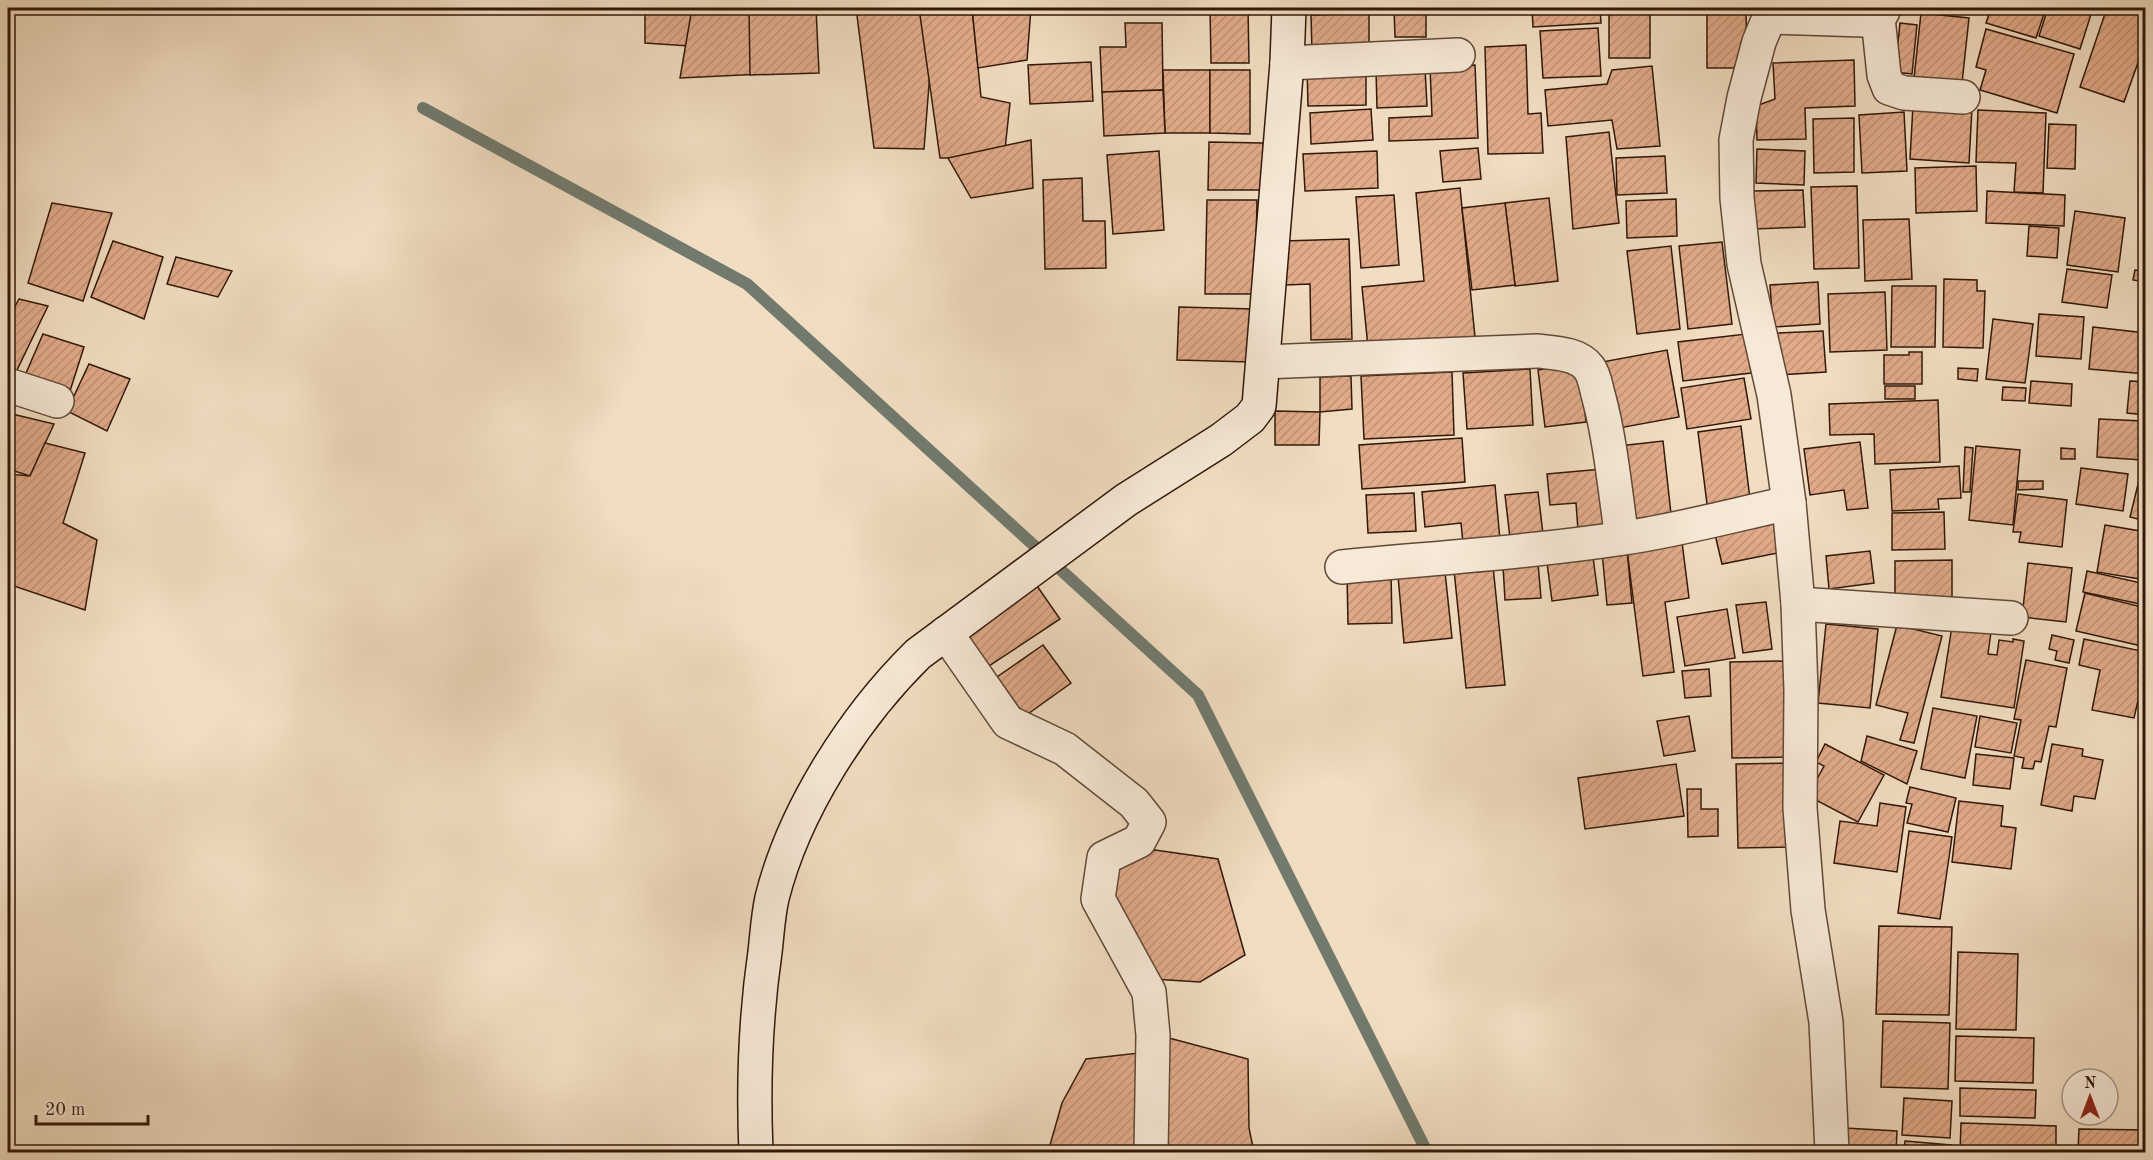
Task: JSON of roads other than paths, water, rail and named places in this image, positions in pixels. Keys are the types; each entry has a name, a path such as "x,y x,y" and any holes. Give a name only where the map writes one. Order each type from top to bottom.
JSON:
{"street":[{"path":"756,1152 754,1081 756,1017 772,899 792,838 835,757 891,680 911,660 1126,500 1192,460 1250,418 1259,406 1287,63 1289,8"},
{"path":"1832,1152 1826,1022 1808,910 1800,808 1801,691 1798,604 1789,503 1774,395 1744,264 1737,198 1736,140 1744,98 1759,42 1771,12 1857,20 1881,13 1884,75 1889,88 1904,93 1963,96"},
{"path":"1287,63 1458,55"},
{"path":"1263,362 1538,351 1565,354 1580,360 1588,367 1594,378 1604,415 1622,538"},
{"path":"8,385 57,401"},
{"path":"1342,567 1622,538 1661,532 1789,503"},
{"path":"1798,604 2011,618"},
{"path":"946,633 1008,722 1065,749 1134,803 1149,822 1139,841 1104,858 1098,899 1149,992 1152,1035 1151,1152"}],"waterway":[{"path":"423,108 747,284 1198,695 1427,1152"}]}
